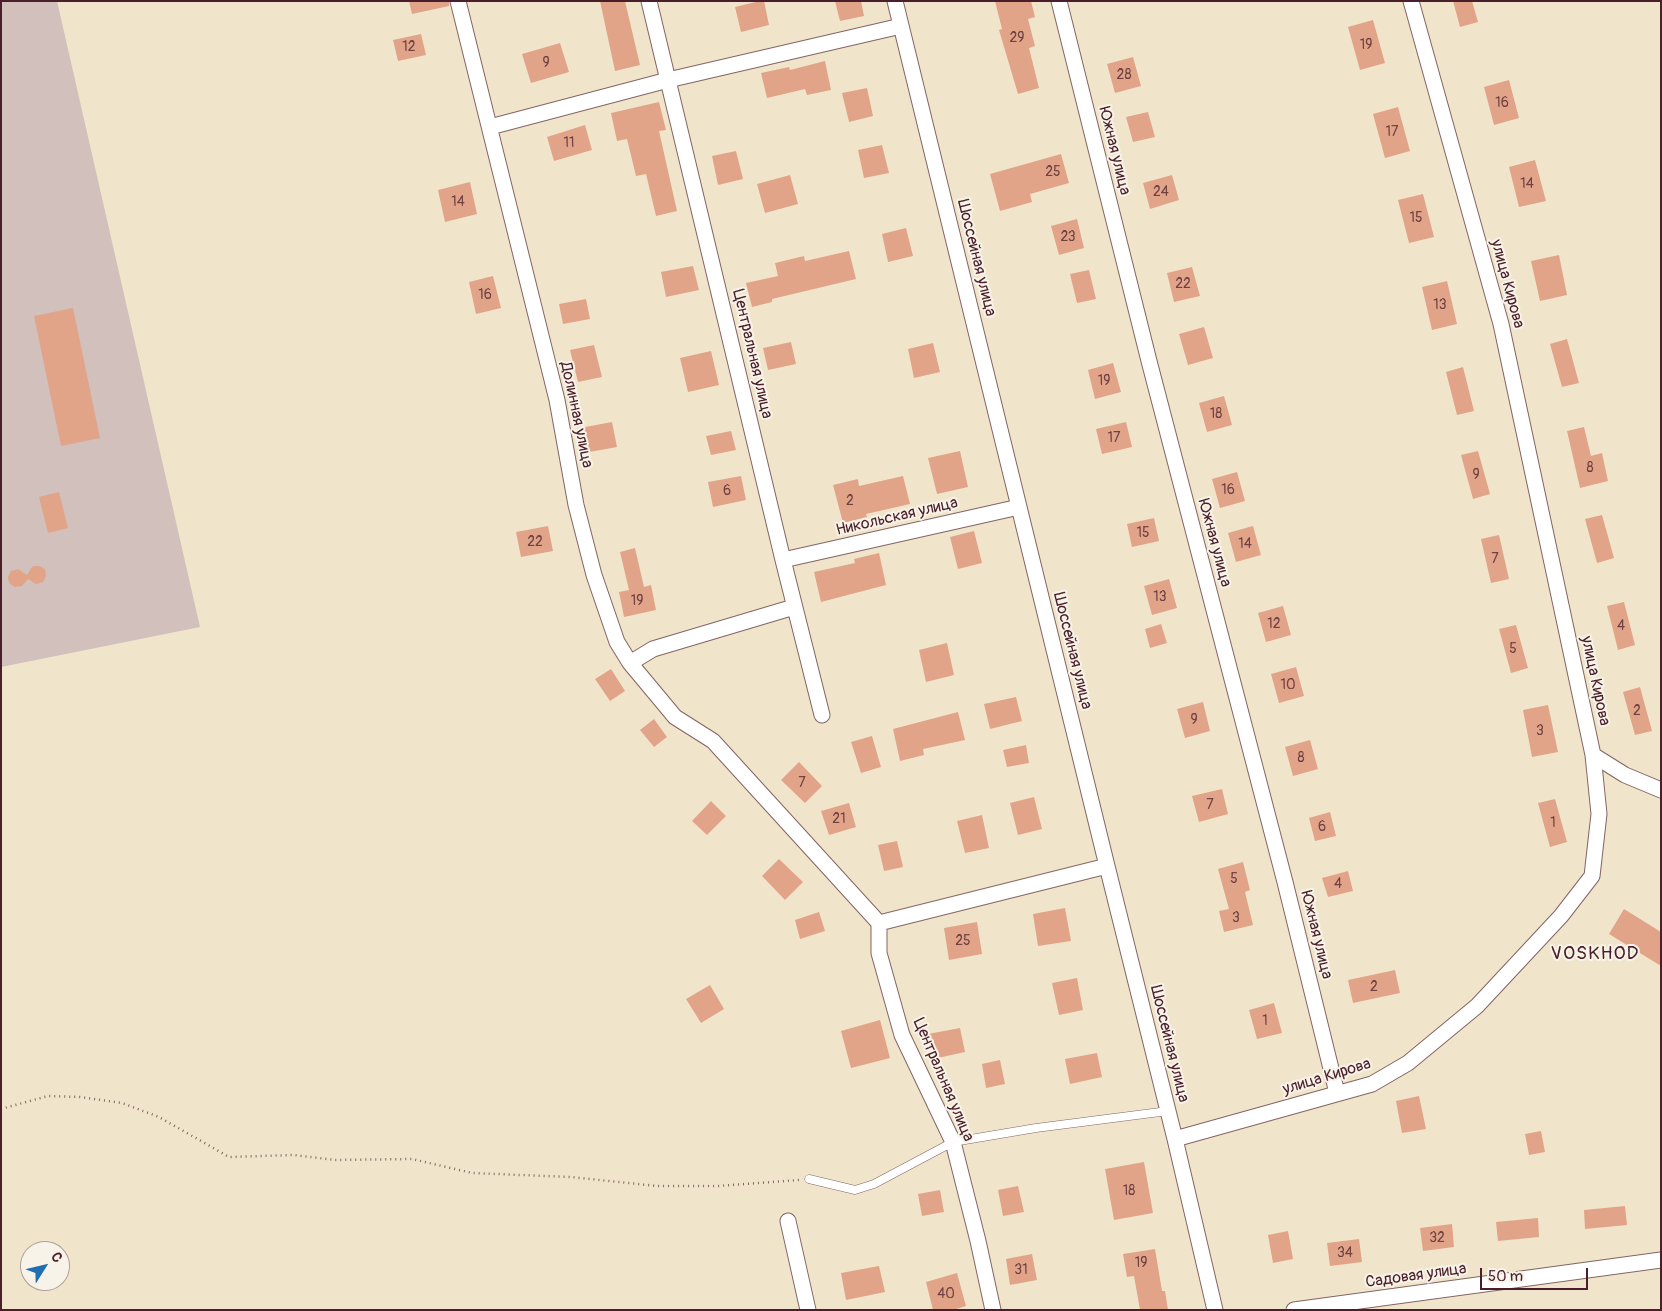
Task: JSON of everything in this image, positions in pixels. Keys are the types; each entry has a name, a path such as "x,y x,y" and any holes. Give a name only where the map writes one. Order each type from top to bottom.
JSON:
{"street":[{"name":"Долинная улица","path":"458,1 557,400 576,505 594,575 616,642 675,717 713,741 879,923"},
{"name":"Центральная улица","path":"649,1 794,607 822,715"},
{"name":"Шоссейная улица","path":"895,1 1106,866 1175,1139 1215,1310"},
{"name":"Южная улица","path":"1059,1 1149,361 1282,872 1337,1093"},
{"name":"улица Кирова","path":"1175,1139 1372,1084 1408,1063 1477,1006 1577,897 1592,876 1599,814 1593,755 1501,324 1411,1"},
{"path":"490,128 668,80 901,26"},
{"name":"Никольская улица","path":"783,560 1019,508"},
{"path":"630,662 653,649 794,607"},
{"path":"1593,755 1625,775 1661,790"},
{"path":"879,923 1106,866"},
{"name":"Центральная улица","path":"879,923 879,953 902,1035 953,1142 978,1241 992,1310"},
{"path":"788,1221 808,1310"},
{"name":"Садовая улица","path":"1294,1310 1661,1260"}],"lane":[{"path":"809,1179 856,1190 874,1184 953,1142 1036,1128 1168,1111"}],"path":[{"path":"1,1109 48,1096 80,1097 122,1103 159,1117 229,1157 294,1155 335,1160 412,1159 472,1173 570,1177 657,1186 727,1185 809,1179"}],"shaded area":[{"path":"1,1 57,1 200,627 1,667"}],"building":[{"path":"409,1 449,1 449,6 412,14"},
{"path":"600,1 625,1 640,65 615,71"},
{"path":"764,1 769,25 741,32 735,7"},
{"path":"835,1 861,1 864,16 840,21"},
{"path":"995,1 1031,1 1035,17 1028,19 1035,46 1029,48 1039,88 1018,94 999,30 1002,29"},
{"path":"1453,1 1472,1 1478,22 1460,27"},
{"path":"1373,20 1385,63 1360,70 1348,27"},
{"path":"421,34 426,55 398,61 393,40"},
{"path":"560,43 569,72 531,83 522,54"},
{"path":"1133,57 1141,86 1115,93 1107,64"},
{"path":"825,61 831,90 807,95 805,89 767,98 761,73 789,67 790,70"},
{"path":"1509,80 1519,118 1494,125 1484,87"},
{"path":"867,88 873,116 849,122 842,93"},
{"path":"659,102 666,130 659,131 677,211 656,216 646,174 636,176 627,139 617,141 611,113"},
{"path":"1398,107 1410,151 1385,158 1373,114"},
{"path":"1148,112 1155,137 1133,142 1126,117"},
{"path":"585,125 592,150 554,161 547,137"},
{"path":"882,145 889,173 864,178 858,150"},
{"path":"736,151 743,179 718,185 712,156"},
{"path":"1061,154 1069,183 1030,194 1032,202 1000,211 990,174"},
{"path":"1535,160 1546,201 1519,207 1509,167"},
{"path":"790,175 798,204 765,213 757,184"},
{"path":"1172,175 1179,200 1150,209 1143,183"},
{"path":"470,182 477,214 445,222 438,190"},
{"path":"1423,194 1434,237 1409,243 1398,200"},
{"path":"1077,219 1084,248 1059,255 1051,226"},
{"path":"906,228 913,256 888,262 882,234"},
{"path":"849,251 856,279 772,299 772,302 752,307 746,283 778,276 775,263 804,256 805,261"},
{"path":"1559,255 1567,295 1540,301 1531,261"},
{"path":"693,266 699,290 666,297 661,272"},
{"path":"1192,267 1200,296 1174,302 1167,273"},
{"path":"1089,270 1096,299 1077,303 1070,274"},
{"path":"493,276 501,308 476,314 469,282"},
{"path":"1447,281 1457,324 1432,330 1422,287"},
{"path":"586,299 590,319 563,324 559,304"},
{"path":"73,308 100,438 61,446 34,316"},
{"path":"1204,327 1213,358 1188,365 1179,334"},
{"path":"1567,339 1579,383 1562,387 1550,344"},
{"path":"791,342 796,364 768,370 763,348"},
{"path":"933,343 940,372 914,378 908,349"},
{"path":"594,345 602,377 578,382 570,350"},
{"path":"711,351 719,385 688,392 680,358"},
{"path":"1113,363 1121,392 1095,399 1088,370"},
{"path":"1463,367 1474,411 1457,415 1446,372"},
{"path":"1224,396 1232,425 1207,432 1199,403"},
{"path":"612,422 617,447 584,453 580,428"},
{"path":"1126,422 1132,447 1102,454 1096,429"},
{"path":"1584,427 1591,456 1602,453 1608,481 1580,488 1567,431"},
{"path":"731,431 736,450 711,455 706,436"},
{"path":"960,451 968,487 937,494 928,458"},
{"path":"1478,451 1490,494 1473,499 1461,455"},
{"path":"1237,472 1245,501 1220,508 1212,479"},
{"path":"741,476 746,500 713,507 708,482"},
{"path":"903,476 910,504 866,514 867,517 843,523 833,485 858,479 859,486"},
{"path":"59,492 68,528 48,533 39,497"},
{"path":"1602,515 1614,558 1597,563 1585,519"},
{"path":"1154,518 1159,541 1132,547 1127,524"},
{"path":"548,526 553,551 521,557 516,532"},
{"path":"1253,526 1261,555 1236,562 1228,533"},
{"path":"974,531 982,563 958,569 950,537"},
{"path":"1499,535 1509,579 1491,583 1481,539"},
{"path":"635,548 644,587 651,585 656,610 624,617 619,592 629,590 620,552"},
{"path":"879,553 886,585 821,602 814,572 855,563 854,559"},
{"path":"34,566 45,569 46,576 43,582 36,584 28,579 22,586 15,587 9,583 8,577 11,571 18,569 27,575"},
{"path":"1169,579 1177,608 1152,615 1144,586"},
{"path":"1624,602 1635,645 1618,650 1607,606"},
{"path":"1283,606 1291,635 1266,642 1258,613"},
{"path":"1161,624 1167,643 1150,648 1145,629"},
{"path":"1516,625 1528,668 1511,673 1499,629"},
{"path":"947,643 954,675 926,682 919,650"},
{"path":"1296,667 1304,696 1279,703 1271,674"},
{"path":"611,669 625,691 610,701 595,679"},
{"path":"1640,687 1652,731 1635,735 1623,692"},
{"path":"1016,697 1022,721 990,729 984,704"},
{"path":"1203,702 1210,731 1185,738 1177,709"},
{"path":"1548,705 1558,752 1532,757 1523,710"},
{"path":"958,712 965,740 923,749 924,755 900,761 893,729"},
{"path":"654,719 667,737 654,747 640,730"},
{"path":"872,736 881,767 861,773 851,742"},
{"path":"1310,740 1318,769 1293,776 1285,747"},
{"path":"1026,745 1029,763 1007,767 1003,750"},
{"path":"799,762 822,786 805,803 781,780"},
{"path":"1222,789 1228,814 1199,822 1192,796"},
{"path":"1034,797 1042,829 1018,835 1010,803"},
{"path":"1555,799 1567,842 1550,847 1538,803"},
{"path":"711,801 726,816 707,835 692,821"},
{"path":"849,803 856,827 829,835 821,811"},
{"path":"1330,812 1336,836 1315,841 1309,818"},
{"path":"982,815 989,848 965,853 957,821"},
{"path":"897,841 903,867 884,871 878,845"},
{"path":"779,859 803,882 785,900 762,876"},
{"path":"1243,862 1250,890 1245,892 1253,925 1224,932 1219,911 1229,909 1218,869"},
{"path":"1348,871 1353,891 1328,897 1322,878"},
{"path":"1065,908 1071,941 1038,946 1033,914"},
{"path":"1624,909 1661,932 1661,966 1609,934"},
{"path":"819,912 825,931 800,939 795,920"},
{"path":"977,922 982,954 949,960 944,928"},
{"path":"1395,970 1400,993 1353,1003 1348,980"},
{"path":"1077,978 1083,1010 1059,1015 1052,983"},
{"path":"710,985 724,1009 701,1023 686,999"},
{"path":"1274,1003 1282,1033 1257,1039 1249,1010"},
{"path":"880,1020 890,1058 851,1068 841,1031"},
{"path":"960,1028 965,1052 933,1059 928,1034"},
{"path":"1097,1053 1102,1077 1070,1084 1065,1059"},
{"path":"1000,1060 1005,1084 986,1088 982,1064"},
{"path":"1419,1096 1426,1129 1402,1133 1396,1101"},
{"path":"1541,1131 1545,1152 1529,1155 1525,1134"},
{"path":"1144,1162 1153,1213 1114,1220 1105,1169"},
{"path":"1018,1186 1024,1212 1003,1216 998,1190"},
{"path":"940,1190 944,1212 922,1216 918,1194"},
{"path":"1625,1206 1627,1225 1585,1229 1584,1210"},
{"path":"1538,1218 1539,1237 1498,1241 1496,1222"},
{"path":"1452,1224 1454,1247 1423,1251 1420,1228"},
{"path":"1288,1231 1293,1259 1273,1263 1268,1235"},
{"path":"1359,1239 1362,1262 1330,1266 1327,1243"},
{"path":"1155,1249 1162,1291 1165,1291 1168,1310 1140,1310 1134,1276 1127,1277 1123,1254"},
{"path":"1032,1254 1037,1280 1010,1285 1006,1259"},
{"path":"879,1266 885,1292 846,1300 841,1273"},
{"path":"957,1273 966,1306 953,1310 933,1310 926,1282"}],"district":[{"name":"VOSKHOD","path":"1595,954"}]}
